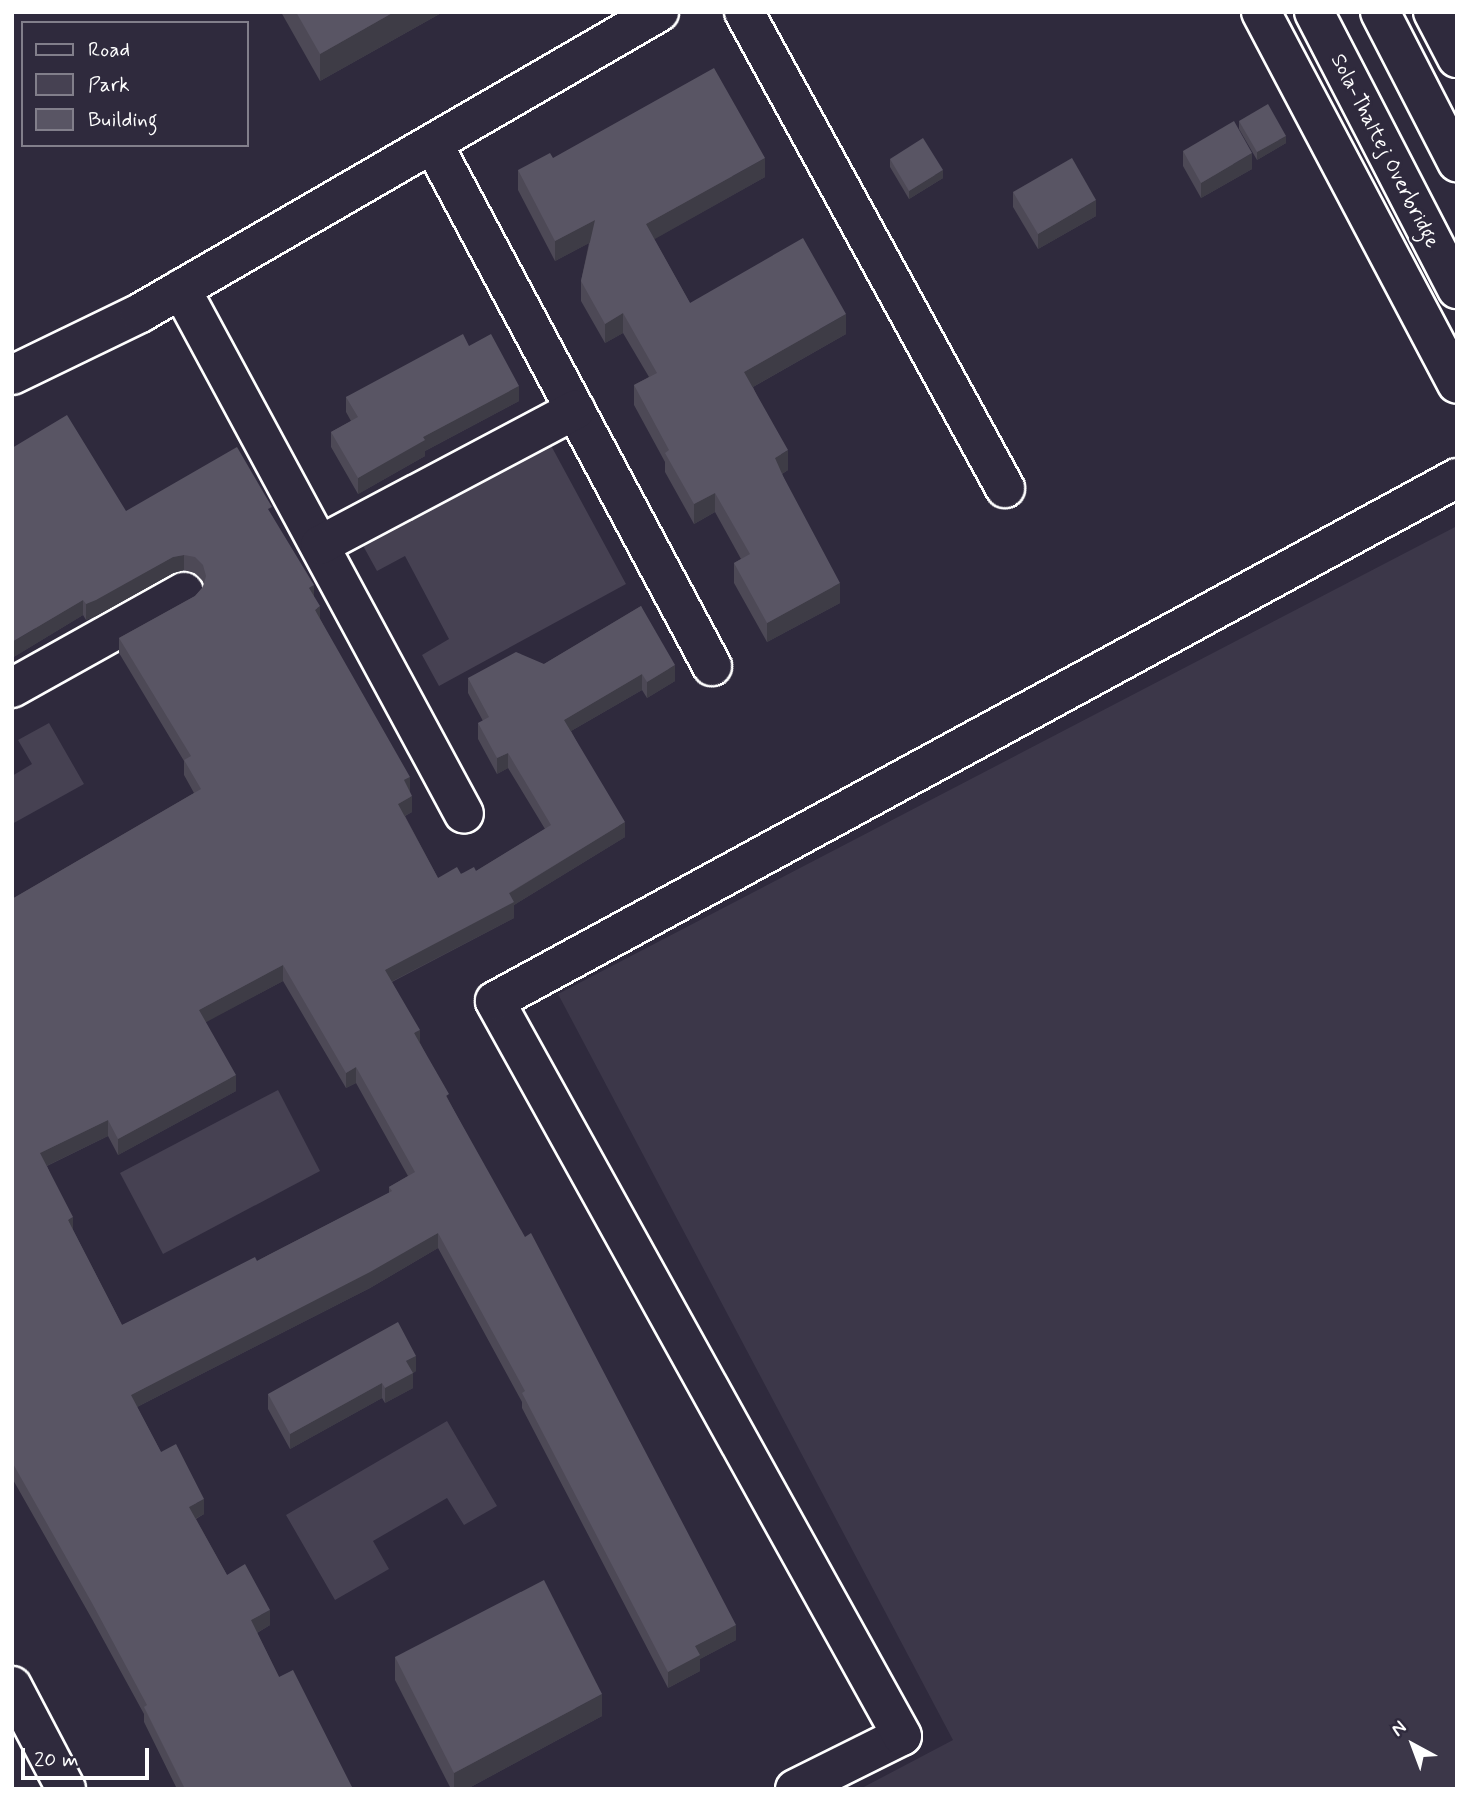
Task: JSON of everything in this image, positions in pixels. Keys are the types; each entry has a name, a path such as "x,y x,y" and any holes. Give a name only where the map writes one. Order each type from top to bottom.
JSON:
{"street":[{"path":"12,375 139,313 659,12"},
{"path":"744,12 1005,488"},
{"path":"1261,12 1457,383"},
{"name":"Sola-Thaltej Overbridge","path":"1314,12 1457,289"},
{"path":"1380,12 1457,162"},
{"path":"1433,12 1457,58"},
{"path":"433,144 712,666"},
{"path":"181,289 464,814"},
{"path":"320,545 575,410"},
{"path":"795,1789 902,1736 495,1001 1457,478"},
{"path":"12,688 184,592"},
{"path":"12,1686 66,1789"}],"shaded area":[{"path":"1457,526 1457,1789 860,1789 953,1740 558,994"}],"green space":[{"path":"548,440 626,584 439,686 422,655 449,639 405,556 377,571 361,542"},
{"path":"49,723 84,784 12,824 12,776 32,764 18,740"},
{"path":"278,1090 320,1171 163,1254 120,1173"},
{"path":"447,1421 497,1506 464,1525 447,1498 373,1541 389,1569 335,1600 286,1515"}],"building":[{"path":"296,12 394,12 320,54"},
{"path":"714,68 765,158 646,224 690,303 803,238 846,314 744,372 788,450 775,458 840,583 767,623 734,563 750,554 715,493 694,504 665,453 669,450 634,385 657,373 623,313 605,324 581,281 595,220 555,241 518,170 550,153 553,158"},
{"path":"1268,104 1286,136 1257,152 1239,121"},
{"path":"1234,121 1252,153 1201,183 1183,151"},
{"path":"923,138 943,170 909,191 890,159"},
{"path":"1072,158 1096,200 1038,234 1013,192"},
{"path":"463,334 469,346 491,334 519,386 423,437 425,440 358,478 331,432 358,417 346,397"},
{"path":"67,415 126,511 237,447 272,507 268,509 314,585 309,588 320,606 315,610 410,777 404,780 412,796 398,804 438,878 457,867 461,874 474,867 476,871 551,825 508,753 497,758 478,723 489,717 468,678 516,652 544,664 641,606 675,665 647,682 642,674 564,720 625,822 509,893 514,902 385,970 420,1030 414,1033 449,1094 446,1096 525,1237 531,1233 736,1625 695,1646 700,1655 668,1672 522,1393 525,1391 438,1233 370,1272 131,1395 161,1452 176,1444 204,1499 189,1507 227,1575 245,1564 270,1610 251,1620 279,1677 293,1670 353,1789 185,1789 144,1707 147,1705 12,1462 12,899 201,789 184,760 191,756 119,638 195,596 203,587 206,576 203,565 195,557 173,557 96,600 86,604 83,600 12,642 12,448","holes":["283,965 346,1073 356,1067 415,1172 389,1187 392,1191 257,1261 255,1257 122,1325 68,1220 73,1217 40,1153 108,1120 118,1139 236,1075 199,1010"]},
{"path":"398,1322 416,1356 406,1361 413,1373 385,1388 382,1383 290,1434 268,1394"},
{"path":"544,1580 602,1694 454,1773 395,1657"}]}
